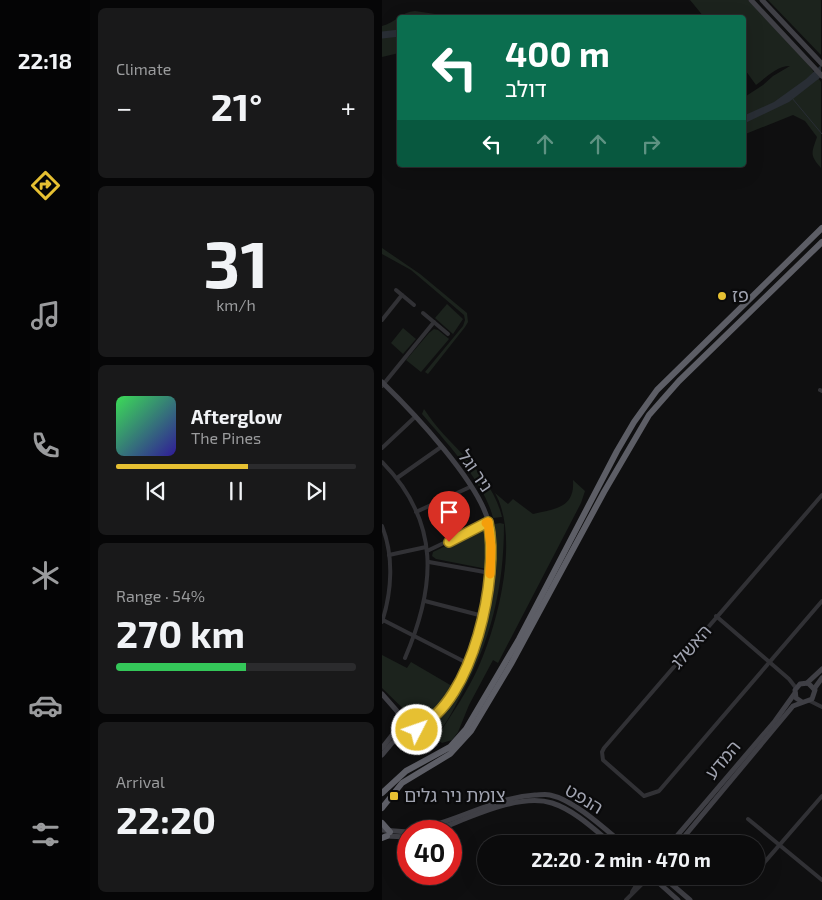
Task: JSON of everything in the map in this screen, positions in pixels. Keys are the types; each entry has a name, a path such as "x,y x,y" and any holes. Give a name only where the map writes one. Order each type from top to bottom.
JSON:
{"highway":[{"path":"384,790 406,771 444,751 466,729 519,639 617,451 634,422 652,397 682,364 822,228"},
{"path":"382,808 402,783 450,754 471,731 511,664 599,501 649,415 679,380 822,242"},
{"path":"382,822 385,835"}],"street":[{"path":"751,0 822,76"},
{"path":"762,0 822,64"},
{"path":"396,290 414,305"},
{"path":"382,320 402,295"},
{"path":"423,313 448,334"},
{"path":"383,384 434,322"},
{"name":"ניר וגל","path":"383,384 441,447 482,505 488,522 491,547 490,572 483,616 468,663 451,694 430,720 418,727"},
{"path":"382,448 415,417"},
{"path":"397,478 441,447"},
{"path":"382,462 397,478 416,512 429,562 425,601 415,636 406,658"},
{"path":"416,512 470,488"},
{"name":"האשלג","path":"770,662 659,791 644,796 603,760 602,752 822,494"},
{"path":"389,555 427,549 488,522"},
{"path":"382,526 389,555 390,584 382,621 468,663"},
{"path":"429,562 490,572"},
{"path":"425,601 483,616"},
{"path":"770,662 822,601"},
{"path":"716,616 789,679 800,684 807,683 822,669"},
{"path":"821,706 814,696 814,689 822,678"},
{"path":"789,679 797,699 802,702 810,701 821,706"},
{"path":"807,683 814,689"},
{"path":"795,691 800,684"},
{"name":"המדע","path":"678,835 775,721 795,691"},
{"path":"382,694 404,719"},
{"path":"810,701 814,696"},
{"name":"המדע","path":"686,835 791,709 802,702"},
{"path":"382,748 390,741 405,734 414,734 418,727 416,722 412,718 404,719 390,741 382,755"},
{"path":"400,725 401,730 405,734"},
{"name":"הנפט","path":"452,820 506,800 550,795 585,813 612,835"},
{"path":"765,861 822,796"},
{"name":"הנפט","path":"462,821 507,805 544,801 559,805 600,835"},
{"path":"748,819 822,880"},
{"name":"הנפט","path":"382,830 385,835"},
{"path":"630,896 636,885"},
{"path":"626,900 641,885"},
{"path":"660,885 678,900"},
{"path":"673,885 690,900"}],"shaded area":[{"path":"690,0 748,0 808,64 821,82 821,168 813,157 817,137 805,121 793,115 746,134 746,96 790,66 776,70 756,85 746,71 746,15 702,15"},
{"path":"768,0 821,0 821,55"},
{"path":"415,11 442,15 403,15"},
{"path":"397,19 397,53 382,57 382,26"},
{"path":"821,65 821,77 789,102 746,123 746,115 774,102 806,79"},
{"path":"382,248 420,274 467,313 468,322 465,327 428,374 425,372 463,326 464,315 411,270 382,254"},
{"path":"447,304 463,319 453,334 435,318"},
{"path":"403,328 416,339 403,354 391,343"},
{"path":"434,329 449,339 421,372 406,360"},
{"path":"424,409 489,486 502,517 493,518 482,491 463,463 422,414"},
{"path":"573,480 585,491 581,503 498,663 493,660 469,705 458,732 452,740 442,743 434,738 441,731 461,700 474,676 493,628 499,605 506,556 506,533 502,511 495,493 508,504 513,499 533,514 562,506 567,502 573,489"},
{"path":"495,524 504,524 501,570 494,614 488,635 460,697 446,722 435,735 428,731 463,685 480,647 490,607"},
{"path":"485,527 487,537 487,569 436,559 432,556 433,552"},
{"path":"382,655 407,668 411,662 452,686 421,726 382,688"}],"waterway":[{"path":"382,35 397,33"},
{"path":"792,98 822,134"}],"slow traffic":[{"path":"486,523 488,522 491,547 490,574"}],"place":[{"name":"פז","path":"722,296"},
{"name":"צומת ניר גלים","path":"394,796"}],"route":[{"path":"417,730 418,727 427,722 438,711 462,677 478,633 487,599 491,547 488,522 449,542"}]}
